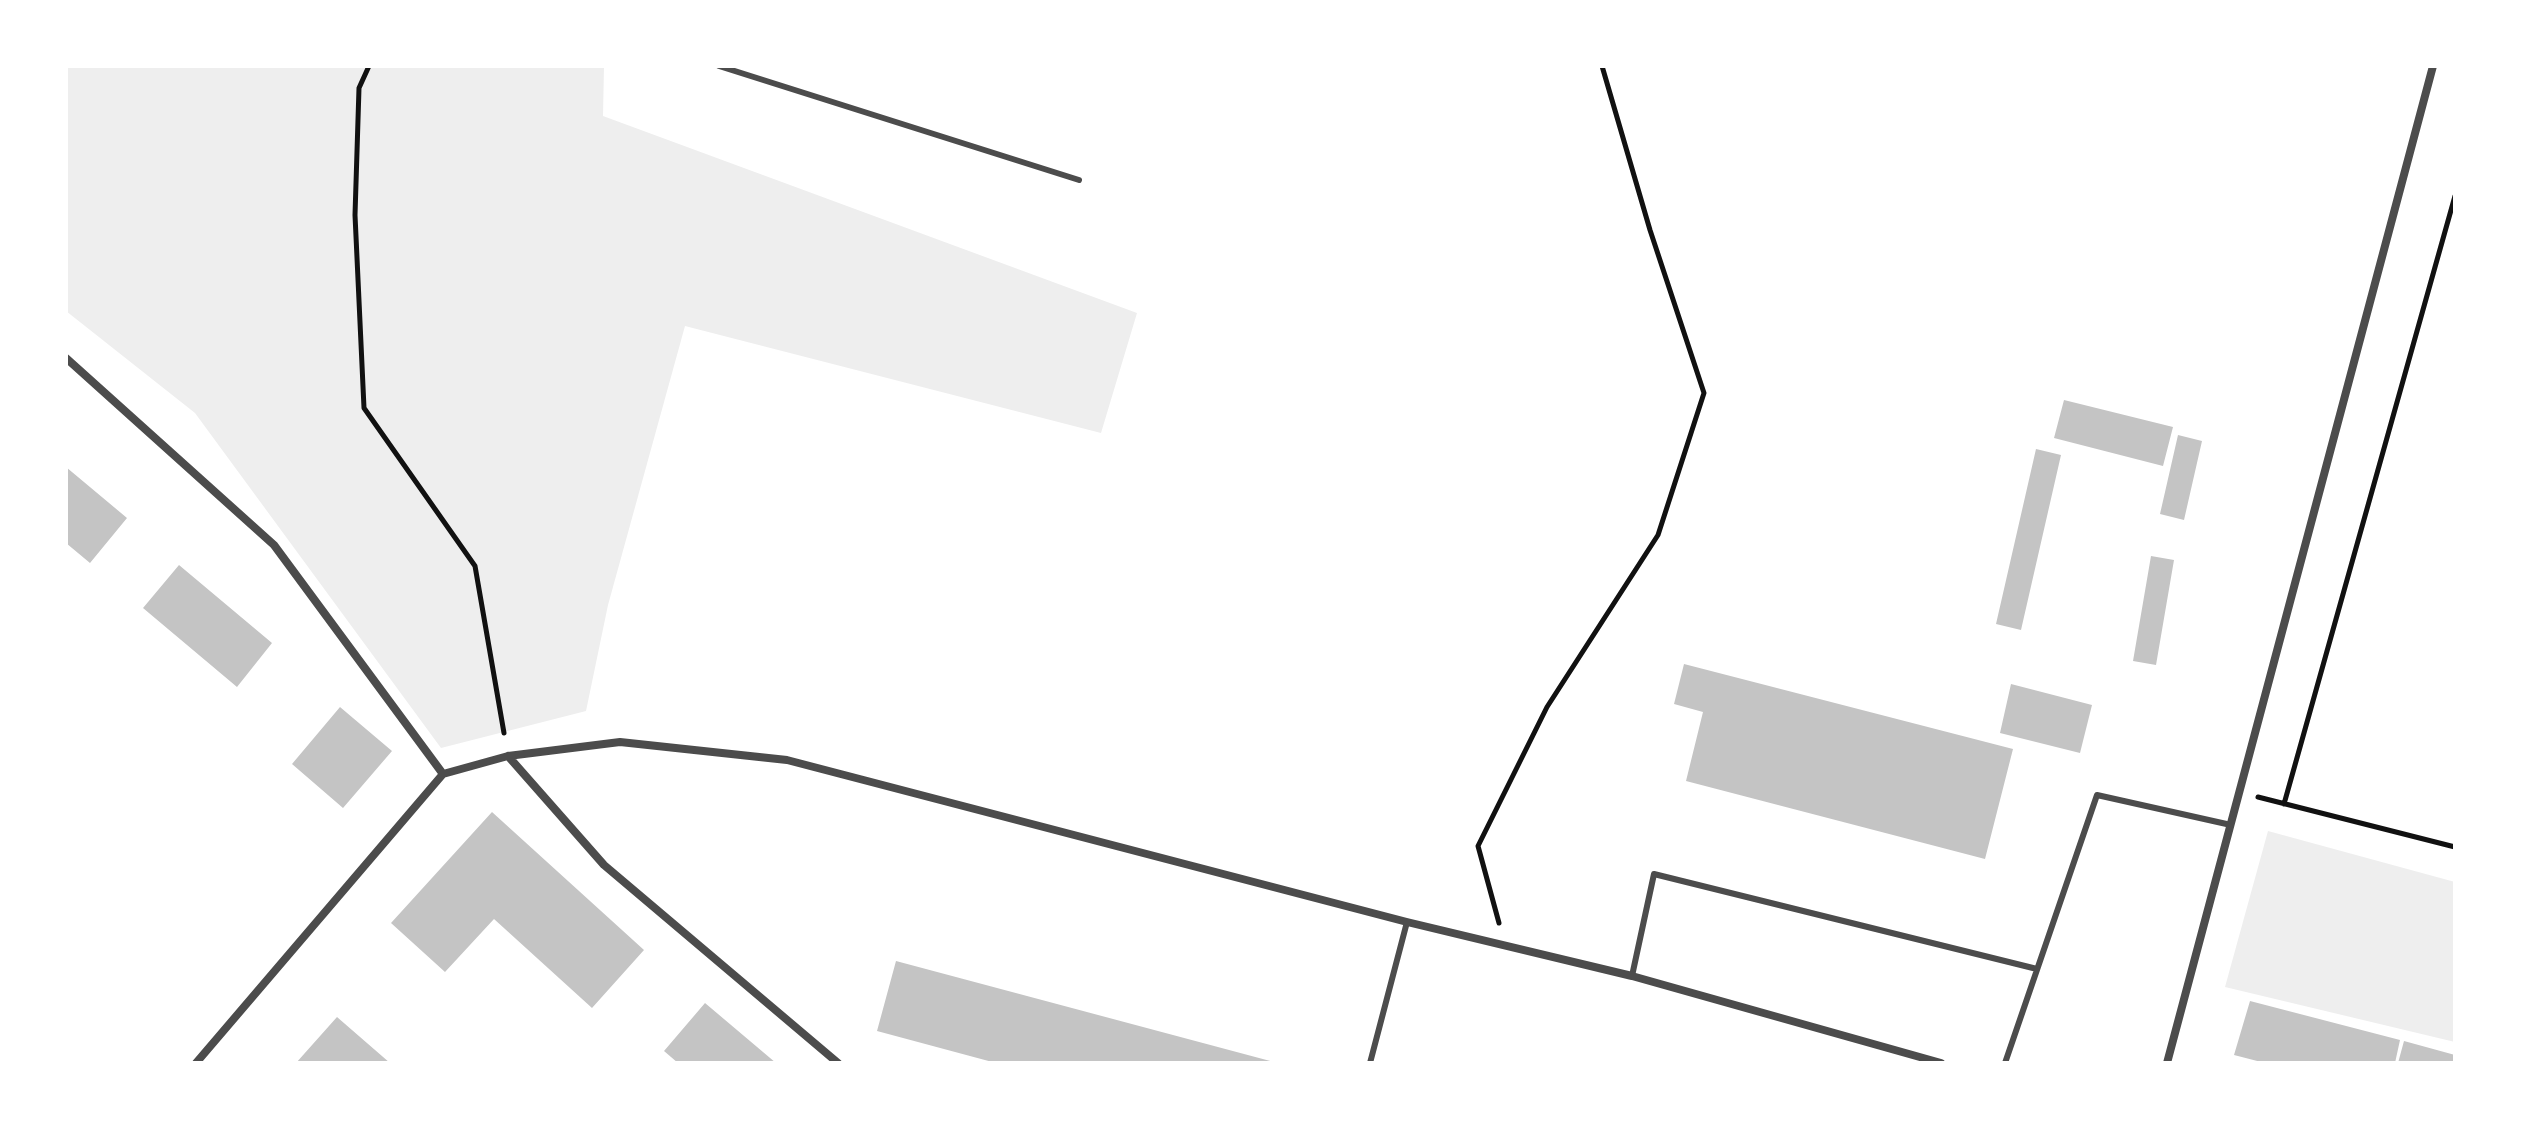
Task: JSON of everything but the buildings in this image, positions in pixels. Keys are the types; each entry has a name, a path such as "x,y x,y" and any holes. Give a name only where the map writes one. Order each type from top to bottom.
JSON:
{"street":[{"path":"2167,1063 2433,66"},
{"path":"66,358 274,545 443,774"},
{"path":"196,1063 443,774 508,756 620,742 787,760 1407,922 1632,976 1941,1063"},
{"path":"508,756 604,865 838,1063"}],"lane":[{"path":"719,66 1079,180"},
{"path":"2005,1063 2097,795 2231,825"},
{"path":"1632,976 1654,874 2037,969"},
{"path":"1370,1063 1407,922"}],"path":[{"path":"369,66 359,88 355,215 364,408 475,566 508,756"},
{"path":"1505,945 1478,846 1547,707 1658,535 1704,393 1650,230 1602,66"},
{"path":"2284,804 2455,196"},
{"path":"2239,792 2455,847"}],"shaded area":[{"path":"66,66 604,66 603,116 1137,313 1101,433 685,326 608,605 586,711 441,748 195,413 66,311"},
{"path":"2268,831 2455,882 2455,1042 2225,987"}]}
